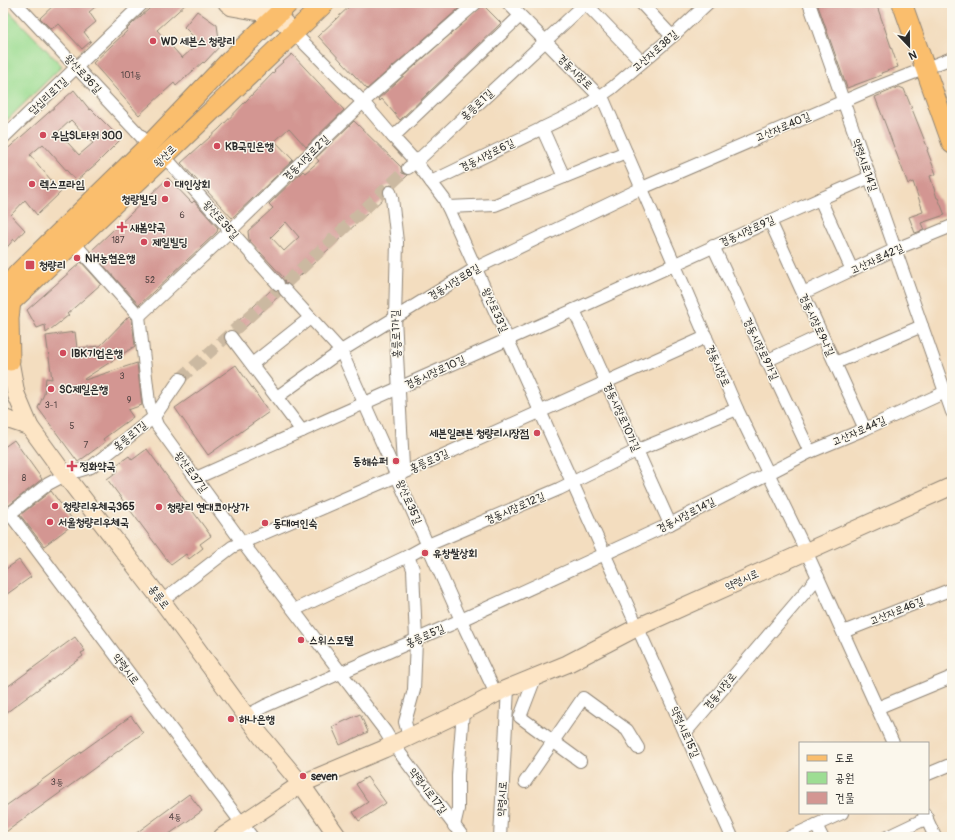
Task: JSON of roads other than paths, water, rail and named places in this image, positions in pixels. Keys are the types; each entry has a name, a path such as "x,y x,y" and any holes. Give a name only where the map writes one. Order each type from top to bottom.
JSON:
{"main road":[{"path":"226,3 232,7 283,9 294,32"},
{"name":"왕산로","path":"6,300 74,243 325,3"},
{"path":"902,3 952,144"},
{"name":"왕산로","path":"6,300 18,273 149,145 229,61 283,9"},
{"path":"6,300 9,318 6,353"},
{"name":"홍릉로","path":"6,353 16,394 30,426 64,475 162,601 261,736 301,784 338,837"},
{"path":"3,418 30,426"},
{"name":"약령시로","path":"222,837 301,784 409,737 502,691 568,664 638,627 952,486"}],"street":[{"name":"왕산로36길","path":"16,3 149,145"},
{"name":"답십리로1길","path":"3,138 143,3"},
{"name":"경동시장로2길","path":"139,316 364,102 476,3"},
{"name":"경동시장로","path":"508,3 604,101 737,409 806,551 893,742"},
{"path":"586,3 642,62"},
{"name":"홍릉로1길","path":"412,165 586,3"},
{"path":"641,3 668,32 674,35"},
{"name":"고산자로38길","path":"600,96 612,88 674,35 708,3"},
{"name":"약령시로14길","path":"809,3 922,326 948,391 952,412"},
{"path":"393,137 520,16"},
{"name":"왕산로33길","path":"294,32 364,102 393,137 412,165 431,182 448,207 603,554 638,627"},
{"name":"고산자로40길","path":"642,188 843,101 952,58"},
{"name":"경동시장로6길","path":"431,182 580,110 600,96"},
{"path":"542,128 564,177"},
{"path":"448,207 495,205 626,152"},
{"name":"왕산로35길","path":"165,157 281,287 341,351 461,620 502,691"},
{"name":"경동시장로9길","path":"675,265 714,246 870,177"},
{"name":"경동시장로8길","path":"277,397 341,351 476,268 642,188"},
{"name":"홍릉로1가길","path":"390,192 397,242 395,318 403,466 397,476"},
{"path":"820,199 852,270"},
{"name":"경동시장로9나길","path":"770,221 865,429"},
{"name":"고산자로42길","path":"803,293 896,249 952,226"},
{"path":"74,243 139,316"},
{"name":"경동시장로9가길","path":"714,246 766,361 810,452"},
{"name":"경동시장로10길","path":"196,478 675,265"},
{"name":"경동시장로10가길","path":"574,310 670,524"},
{"name":"왕산로37길","path":"139,316 149,403 157,425 242,542 393,744"},
{"path":"252,364 310,318"},
{"path":"835,363 922,326"},
{"path":"766,361 822,335"},
{"name":"홍릉로3길","path":"162,601 232,547 242,542 397,476 706,336"},
{"path":"231,337 302,431"},
{"name":"홍릉로1길","path":"7,517 48,484 64,475 91,467 154,417 180,379"},
{"name":"고산자로44길","path":"767,473 810,452 948,391"},
{"name":"경동시장로12길","path":"294,610 428,545 559,489 638,450 737,409"},
{"name":"경동시장로14길","path":"603,554 670,524 767,473"},
{"name":"약령시로","path":"7,517 242,823"},
{"name":"홍릉로5길","path":"246,716 265,706 461,620 603,554"},
{"path":"408,556 413,569 416,640 414,690 405,722 409,737"},
{"name":"경동시장로","path":"685,733 818,577"},
{"name":"고산자로46길","path":"843,632 952,589"},
{"name":"약령시로15길","path":"638,627 732,837"},
{"path":"877,708 952,677"},
{"path":"535,678 520,717 580,761"},
{"name":"약령시로","path":"500,837 502,691"},
{"name":"약령시로","path":"525,782 583,698 627,730 638,748"},
{"path":"454,826 458,809 458,775 463,711"},
{"name":"약령시로17길","path":"393,744 462,837"},
{"path":"929,774 952,764"},
{"path":"790,837 840,814"},
{"path":"887,837 925,816 935,837"},
{"path":"242,823 252,837"},
{"path":"816,825 822,837"}],"tunnel":[{"path":"180,379 282,287 408,168"}],"place":[{"name":"WD 세븐스 청량리","path":"153,41"},
{"name":"우남SL타워 300","path":"43,135"},
{"name":"KB국민은행","path":"217,146"},
{"name":"렉스프라임","path":"32,184"},
{"name":"대인상회","path":"167,184"},
{"name":"청량빌딩","path":"165,199"},
{"name":"새봄약국","path":"122,227"},
{"name":"제일빌딩","path":"144,242"},
{"name":"NH농협은행","path":"77,258"},
{"name":"청량리","path":"30,265"},
{"name":"IBK기업은행","path":"63,353"},
{"name":"SC제일은행","path":"51,389"},
{"name":"세븐일레븐 청량리시장점","path":"537,433"},
{"name":"동해슈퍼","path":"396,461"},
{"name":"정화약국","path":"72,466"},
{"name":"청량리우체국365","path":"55,506"},
{"name":"청량리 현대코아상가","path":"159,507"},
{"name":"서울청량리우체국","path":"50,522"},
{"name":"동대여인숙","path":"265,523"},
{"name":"유창쌀상회","path":"425,553"},
{"name":"스위스모텔","path":"301,640"},
{"name":"하나은행","path":"231,719"},
{"name":"seven","path":"303,776"}]}
